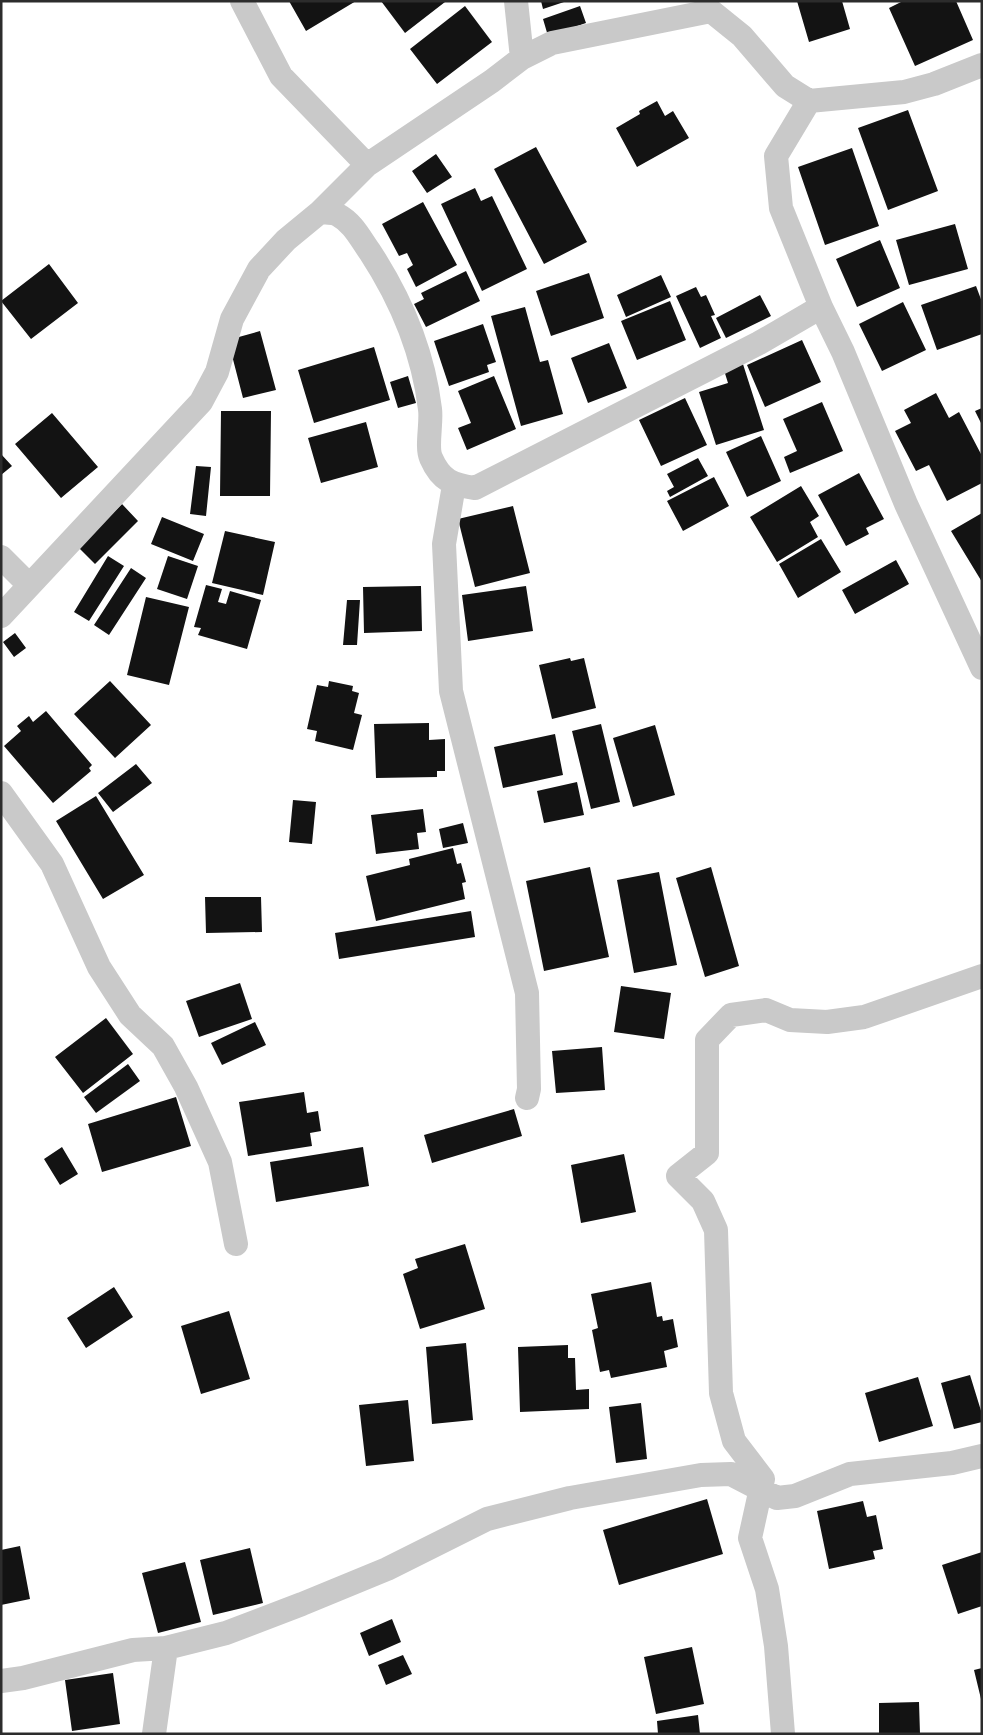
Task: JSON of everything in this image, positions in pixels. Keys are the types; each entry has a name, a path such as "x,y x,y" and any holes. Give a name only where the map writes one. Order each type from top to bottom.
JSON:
{"street":[{"path":"242,1 281,76 367,165"},
{"path":"516,1 522,58"},
{"path":"1,616 201,402 217,372 232,319 259,269 286,240 320,212 367,165 492,82 522,58 552,43 718,6 785,86 809,101 904,92 934,84 982,65"},
{"path":"809,101 776,156 781,208 821,307 843,352 906,504 982,668"},
{"path":"320,212 336,213 352,225 382,270 405,312 421,356 430,411 430,457 442,475 454,485 475,488 759,343 821,307"},
{"path":"454,485 444,544 451,691 527,993 529,1089 527,1098"},
{"path":"1,557 29,586"},
{"path":"1,793 52,864 99,967 130,1015 163,1046 186,1087 220,1162 236,1244"},
{"path":"783,1734 776,1646 767,1588 750,1538 762,1492 763,1479 734,1441 720,1394 716,1230 703,1201 678,1176 707,1153 708,1040 731,1015 766,1010 790,1020 827,1022 854,1018 982,976"},
{"path":"1,1681 23,1678 133,1650 166,1648 226,1633 387,1569 487,1519 570,1498 701,1475 731,1474 762,1492 777,1498 795,1496 850,1474 952,1463 982,1456"},
{"path":"154,1734 166,1648"}],"building":[{"path":"289,1 356,1 306,31"},
{"path":"381,1 444,1 445,2 405,33"},
{"path":"541,1 564,1 564,2 543,9"},
{"path":"797,1 842,1 850,29 809,42"},
{"path":"903,1 956,1 973,40 915,66 889,8"},
{"path":"465,6 492,42 437,84 410,49"},
{"path":"580,6 586,23 548,36 543,19"},
{"path":"657,101 665,116 673,111 689,138 637,167 616,128 640,114 639,111"},
{"path":"908,110 938,191 888,210 858,128"},
{"path":"536,147 587,242 544,264 494,169"},
{"path":"852,148 879,226 825,245 798,167"},
{"path":"436,154 452,177 427,193 412,171"},
{"path":"475,188 481,201 492,196 527,269 482,291 441,204"},
{"path":"423,202 457,265 416,287 407,269 413,265 407,253 399,256 382,224"},
{"path":"955,224 968,269 909,285 896,240"},
{"path":"880,240 900,288 857,307 836,259"},
{"path":"49,264 78,303 31,339 1,301"},
{"path":"466,271 480,301 426,327 414,304 424,299 421,293"},
{"path":"589,273 604,318 551,336 536,291"},
{"path":"661,275 671,297 626,317 617,295"},
{"path":"976,286 982,302 982,334 937,350 921,305"},
{"path":"696,287 701,297 706,295 715,315 711,316 721,338 700,348 676,296"},
{"path":"760,295 771,316 726,338 716,318"},
{"path":"670,301 686,340 637,360 621,321"},
{"path":"903,302 926,350 882,371 859,324"},
{"path":"525,307 540,362 548,360 563,414 521,426 491,316"},
{"path":"483,324 496,362 487,365 489,372 449,386 434,341"},
{"path":"260,331 276,390 243,398 228,340"},
{"path":"802,340 821,382 765,407 747,365"},
{"path":"609,343 627,388 588,403 571,358"},
{"path":"374,347 390,400 314,423 298,370"},
{"path":"742,361 764,430 716,445 699,392 728,383 723,367"},
{"path":"408,376 416,403 398,408 390,382"},
{"path":"494,376 516,429 467,450 458,428 471,423 458,391"},
{"path":"936,393 949,418 959,412 982,456 982,483 947,501 929,465 916,471 895,431 911,423 904,410"},
{"path":"685,398 707,445 661,466 639,420"},
{"path":"822,402 843,451 790,473 784,457 797,451 783,419"},
{"path":"982,408 982,425 975,411"},
{"path":"221,411 271,411 270,496 220,496"},
{"path":"52,413 98,467 61,498 15,444"},
{"path":"366,422 378,467 321,483 308,438"},
{"path":"761,436 781,481 747,497 726,452"},
{"path":"1,454 12,466 1,475"},
{"path":"698,458 708,476 670,497 667,491 674,487 667,474"},
{"path":"196,466 211,467 206,516 190,514"},
{"path":"859,473 884,519 866,528 869,534 846,546 818,495"},
{"path":"714,477 729,506 683,531 667,501"},
{"path":"801,486 819,516 810,522 818,537 777,562 750,517"},
{"path":"122,504 138,521 95,564 78,547"},
{"path":"513,506 530,573 475,587 458,519"},
{"path":"982,513 982,582 951,531"},
{"path":"162,517 204,534 193,561 151,544"},
{"path":"225,531 275,542 263,595 212,583"},
{"path":"821,539 841,572 798,598 779,564"},
{"path":"108,556 124,566 89,621 74,612"},
{"path":"168,556 198,566 187,599 157,589"},
{"path":"896,560 909,584 855,614 842,590"},
{"path":"131,568 146,578 109,635 94,625"},
{"path":"206,585 222,589 218,602 226,604 230,591 261,600 247,649 198,635 201,628 194,627"},
{"path":"421,586 422,631 364,633 363,587"},
{"path":"526,586 533,631 468,641 462,595"},
{"path":"146,597 189,607 169,685 127,675"},
{"path":"347,600 360,600 357,645 343,645"},
{"path":"15,633 26,648 14,657 3,642"},
{"path":"570,658 571,661 584,658 596,708 552,719 539,665"},
{"path":"110,681 151,725 115,758 74,714"},
{"path":"329,681 353,686 352,691 359,693 354,713 362,715 353,750 315,741 317,731 307,729 317,685 328,687"},
{"path":"46,711 92,765 89,768 91,771 53,803 4,746 21,731 17,726 29,716 33,722"},
{"path":"429,723 429,740 445,739 445,771 437,771 437,777 376,778 374,724"},
{"path":"601,724 620,802 591,809 572,731"},
{"path":"655,725 675,795 633,807 613,738"},
{"path":"555,734 563,775 503,788 494,747"},
{"path":"136,764 152,783 113,812 98,793"},
{"path":"577,782 584,815 544,823 537,791"},
{"path":"96,796 144,875 103,899 56,821"},
{"path":"293,800 316,802 312,844 289,842"},
{"path":"423,809 426,832 417,833 419,849 376,854 371,815"},
{"path":"463,823 468,843 443,848 439,829"},
{"path":"453,848 457,864 461,863 466,882 462,883 465,899 376,921 366,876 410,865 409,859"},
{"path":"590,867 609,957 544,971 526,881"},
{"path":"711,867 739,966 705,977 676,878"},
{"path":"659,872 677,965 634,973 617,880"},
{"path":"205,897 261,897 262,932 206,933"},
{"path":"471,911 475,937 339,959 335,933"},
{"path":"240,983 252,1019 199,1037 186,1001"},
{"path":"621,986 671,993 664,1039 614,1032"},
{"path":"106,1018 133,1054 83,1093 55,1057"},
{"path":"255,1022 266,1045 222,1065 211,1043"},
{"path":"602,1047 605,1090 556,1093 552,1051"},
{"path":"128,1064 140,1081 96,1113 84,1097"},
{"path":"304,1092 307,1113 318,1111 321,1131 310,1133 312,1146 248,1156 239,1102"},
{"path":"176,1097 191,1146 102,1172 88,1124"},
{"path":"514,1109 522,1136 432,1163 424,1135"},
{"path":"62,1147 78,1174 60,1185 44,1159"},
{"path":"363,1147 369,1186 276,1202 270,1162"},
{"path":"624,1154 636,1212 581,1223 571,1165"},
{"path":"465,1244 485,1309 420,1329 403,1274 418,1268 415,1259"},
{"path":"651,1282 657,1317 662,1316 663,1321 673,1319 678,1347 664,1351 667,1367 611,1378 609,1370 600,1372 592,1330 598,1328 591,1294"},
{"path":"114,1287 133,1317 86,1348 67,1318"},
{"path":"229,1311 250,1379 201,1394 181,1326"},
{"path":"466,1343 473,1420 432,1424 426,1347"},
{"path":"568,1345 568,1358 575,1358 576,1390 589,1389 589,1409 520,1412 518,1347"},
{"path":"970,1375 982,1414 982,1422 954,1429 941,1383"},
{"path":"918,1377 933,1426 879,1442 865,1393"},
{"path":"408,1400 414,1461 366,1466 359,1405"},
{"path":"641,1403 647,1459 616,1463 609,1407"},
{"path":"707,1499 723,1554 619,1585 603,1530"},
{"path":"863,1501 867,1517 876,1515 883,1549 873,1551 875,1559 829,1569 817,1511"},
{"path":"20,1546 30,1599 1,1605 1,1550"},
{"path":"250,1548 263,1603 213,1615 200,1560"},
{"path":"982,1552 982,1606 958,1614 942,1565"},
{"path":"185,1562 201,1622 158,1633 142,1573"},
{"path":"392,1619 401,1642 369,1656 360,1633"},
{"path":"692,1647 704,1704 656,1714 644,1657"},
{"path":"403,1655 412,1674 386,1685 378,1665"},
{"path":"982,1668 982,1699 981,1699 974,1670"},
{"path":"113,1673 120,1724 72,1731 65,1680"},
{"path":"919,1702 920,1734 879,1734 879,1703"},
{"path":"698,1715 700,1734 658,1734 657,1721"}]}
